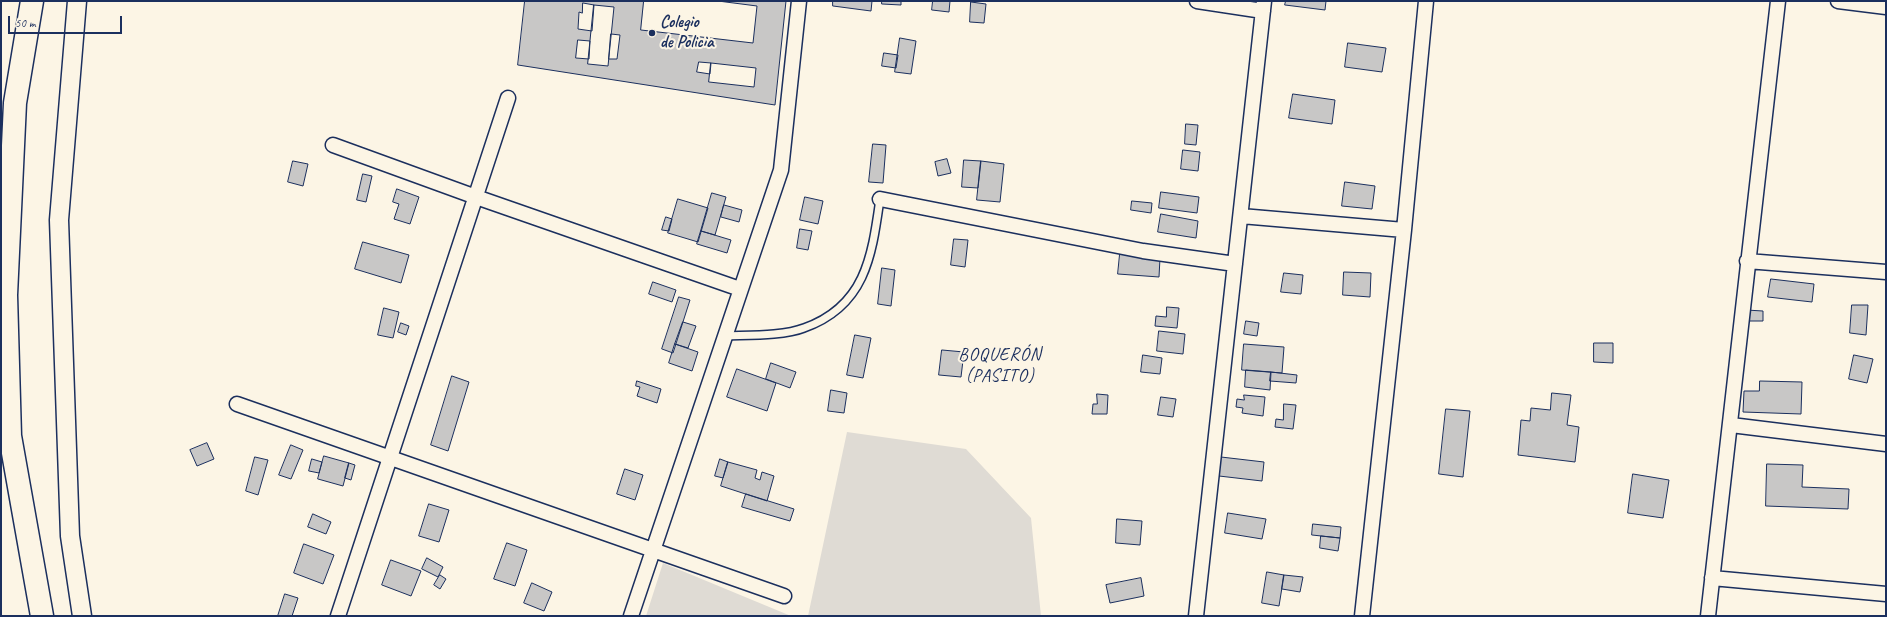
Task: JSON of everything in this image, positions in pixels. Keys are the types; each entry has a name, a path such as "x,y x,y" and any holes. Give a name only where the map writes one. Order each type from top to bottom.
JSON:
{"highway":[{"path":"32,1 15,104 6,295 10,436 42,616"}],"street":[{"path":"77,1 59,220 70,536 82,616"},
{"path":"631,616 781,170 798,1"},
{"path":"1196,616 1264,6 1197,1"},
{"path":"1362,616 1404,230 1426,1"},
{"path":"1708,616 1747,261 1778,1"},
{"path":"1838,1 1886,7"},
{"path":"338,616 508,98"},
{"path":"333,145 476,197 740,289"},
{"path":"880,199 1143,251 1235,264"},
{"path":"1241,216 1404,230"},
{"path":"1747,261 1886,272"},
{"path":"237,404 784,596"},
{"path":"1730,425 1886,444"},
{"path":"1712,578 1886,594"}],"lane":[{"path":"725,336 781,332 804,328 828,316 848,299 864,275 873,247 880,199"}],"shaded area":[{"path":"847,432 966,449 1031,518 1041,616 808,616"},
{"path":"663,563 791,616 646,616"}],"building":[{"name":"Colegio de Policia","path":"525,1 786,1 775,105 518,65"},
{"path":"644,1 718,1 757,6 753,43 641,30"},
{"path":"833,1 872,1 871,11 833,6"},
{"path":"882,1 901,1 901,5 882,4"},
{"path":"933,1 950,1 949,12 932,10"},
{"path":"1286,1 1326,1 1325,10 1285,5"},
{"path":"971,2 986,4 984,23 970,22"},
{"path":"583,3 594,5 592,31 578,29 579,12 582,13"},
{"path":"594,5 614,7 608,66 588,64"},
{"path":"611,34 620,35 617,59 609,59"},
{"path":"900,38 916,41 911,74 895,72"},
{"path":"578,40 590,41 589,59 576,58"},
{"path":"1348,43 1386,48 1382,72 1345,67"},
{"path":"884,53 898,55 896,68 882,66"},
{"path":"699,62 711,63 710,74 697,72"},
{"path":"711,63 756,68 754,87 709,82"},
{"path":"1293,94 1335,100 1332,124 1289,118"},
{"path":"1186,124 1198,125 1196,145 1185,144"},
{"path":"873,144 886,145 883,183 869,182"},
{"path":"1183,150 1200,152 1198,171 1181,169"},
{"path":"947,159 951,173 938,176 935,162"},
{"path":"964,160 981,161 978,188 962,187"},
{"path":"293,161 308,164 303,186 288,182"},
{"path":"981,161 1004,164 1000,202 977,200"},
{"path":"363,174 372,176 366,202 357,200"},
{"path":"1345,182 1375,186 1372,209 1342,206"},
{"path":"397,189 419,197 410,224 394,219 399,204 393,202"},
{"path":"1161,192 1199,197 1197,213 1159,208"},
{"path":"712,193 726,197 715,235 701,231"},
{"path":"805,197 823,201 818,224 800,220"},
{"path":"678,199 708,208 698,242 668,233"},
{"path":"1132,201 1152,203 1151,213 1131,210"},
{"path":"724,205 742,210 739,222 721,217"},
{"path":"1161,214 1198,221 1196,238 1158,232"},
{"path":"666,217 672,219 669,231 662,230"},
{"path":"800,229 812,231 808,250 797,248"},
{"path":"701,231 731,240 727,253 697,244"},
{"path":"954,239 968,240 965,267 951,265"},
{"path":"363,242 409,255 401,283 355,269"},
{"path":"1120,254 1160,258 1159,277 1118,274"},
{"path":"882,268 895,270 891,306 878,304"},
{"path":"1344,272 1371,273 1370,297 1343,295"},
{"path":"1284,273 1303,275 1301,294 1281,292"},
{"path":"1771,279 1814,284 1812,302 1768,297"},
{"path":"653,282 676,290 672,302 649,294"},
{"path":"679,297 690,300 673,353 662,349"},
{"path":"1852,305 1868,305 1866,335 1850,333"},
{"path":"1167,307 1179,308 1177,328 1155,326 1156,316 1166,317"},
{"path":"384,308 399,312 393,338 378,335"},
{"path":"1746,310 1763,311 1763,321 1746,321"},
{"path":"1246,321 1259,323 1257,336 1244,334"},
{"path":"683,322 696,326 688,348 675,344"},
{"path":"401,323 409,326 406,335 398,332"},
{"path":"1159,331 1185,334 1183,354 1157,351"},
{"path":"855,335 871,338 863,378 847,375"},
{"path":"1594,343 1613,343 1613,363 1594,362"},
{"path":"675,344 698,352 692,371 669,363"},
{"path":"1244,344 1284,347 1282,373 1242,370"},
{"path":"942,350 964,352 961,377 939,375"},
{"path":"1143,355 1162,358 1160,374 1141,372"},
{"path":"1854,355 1873,359 1867,383 1849,379"},
{"path":"771,363 796,372 790,388 766,379"},
{"path":"737,369 776,383 767,411 727,397"},
{"path":"1246,370 1271,372 1270,390 1245,387"},
{"path":"1271,372 1297,375 1296,383 1270,381"},
{"path":"452,376 469,382 448,451 431,445"},
{"path":"637,381 661,389 657,403 637,396 640,387 636,386"},
{"path":"1760,381 1802,382 1801,414 1743,412 1744,391 1759,391"},
{"path":"831,390 847,393 844,413 828,411"},
{"path":"1552,393 1571,395 1567,425 1579,427 1575,462 1518,455 1521,420 1530,421 1531,408 1550,410"},
{"path":"1097,394 1108,395 1107,414 1092,414 1093,404 1097,404"},
{"path":"1244,395 1265,397 1263,416 1242,413 1243,408 1236,407 1237,399 1244,400"},
{"path":"1161,397 1176,399 1173,417 1158,415"},
{"path":"1284,404 1296,405 1293,429 1275,427 1276,419 1283,420"},
{"path":"1446,409 1470,411 1463,477 1439,474"},
{"path":"207,443 214,459 197,466 190,450"},
{"path":"291,445 303,450 291,479 279,475"},
{"path":"324,456 349,463 343,486 318,479"},
{"path":"255,457 268,460 258,495 246,491"},
{"path":"1221,457 1264,462 1262,481 1219,476"},
{"path":"312,459 322,462 319,473 309,471"},
{"path":"720,459 728,462 723,478 715,476"},
{"path":"728,462 757,470 755,478 760,480 762,472 774,476 767,501 721,486"},
{"path":"349,463 355,465 351,480 345,478"},
{"path":"1767,464 1803,465 1802,487 1849,489 1848,509 1766,506"},
{"path":"625,469 643,475 635,500 617,494"},
{"path":"1633,474 1669,480 1663,518 1628,513"},
{"path":"746,494 794,509 790,521 742,507"},
{"path":"429,504 449,510 439,542 419,536"},
{"path":"1228,513 1266,519 1262,539 1225,533"},
{"path":"313,514 331,522 326,534 308,527"},
{"path":"1117,519 1142,521 1140,545 1116,543"},
{"path":"1313,524 1341,527 1340,538 1312,535"},
{"path":"1321,536 1340,538 1338,551 1320,548"},
{"path":"507,543 527,550 515,586 494,579"},
{"path":"304,544 334,555 323,584 294,573"},
{"path":"427,558 443,567 438,577 422,569"},
{"path":"391,560 421,571 411,596 382,585"},
{"path":"1267,572 1284,575 1279,606 1262,603"},
{"path":"440,575 446,579 440,589 434,585"},
{"path":"1284,575 1303,577 1300,592 1282,589"},
{"path":"1141,578 1144,596 1110,603 1106,585"},
{"path":"532,583 552,592 544,611 524,603"},
{"path":"285,594 298,598 292,616 278,616"}],"place":[{"name":"Colegio de Policia","path":"652,33"}],"district":[{"name":"BOQUERÓN (PASITO)","path":"1000,365"}]}
